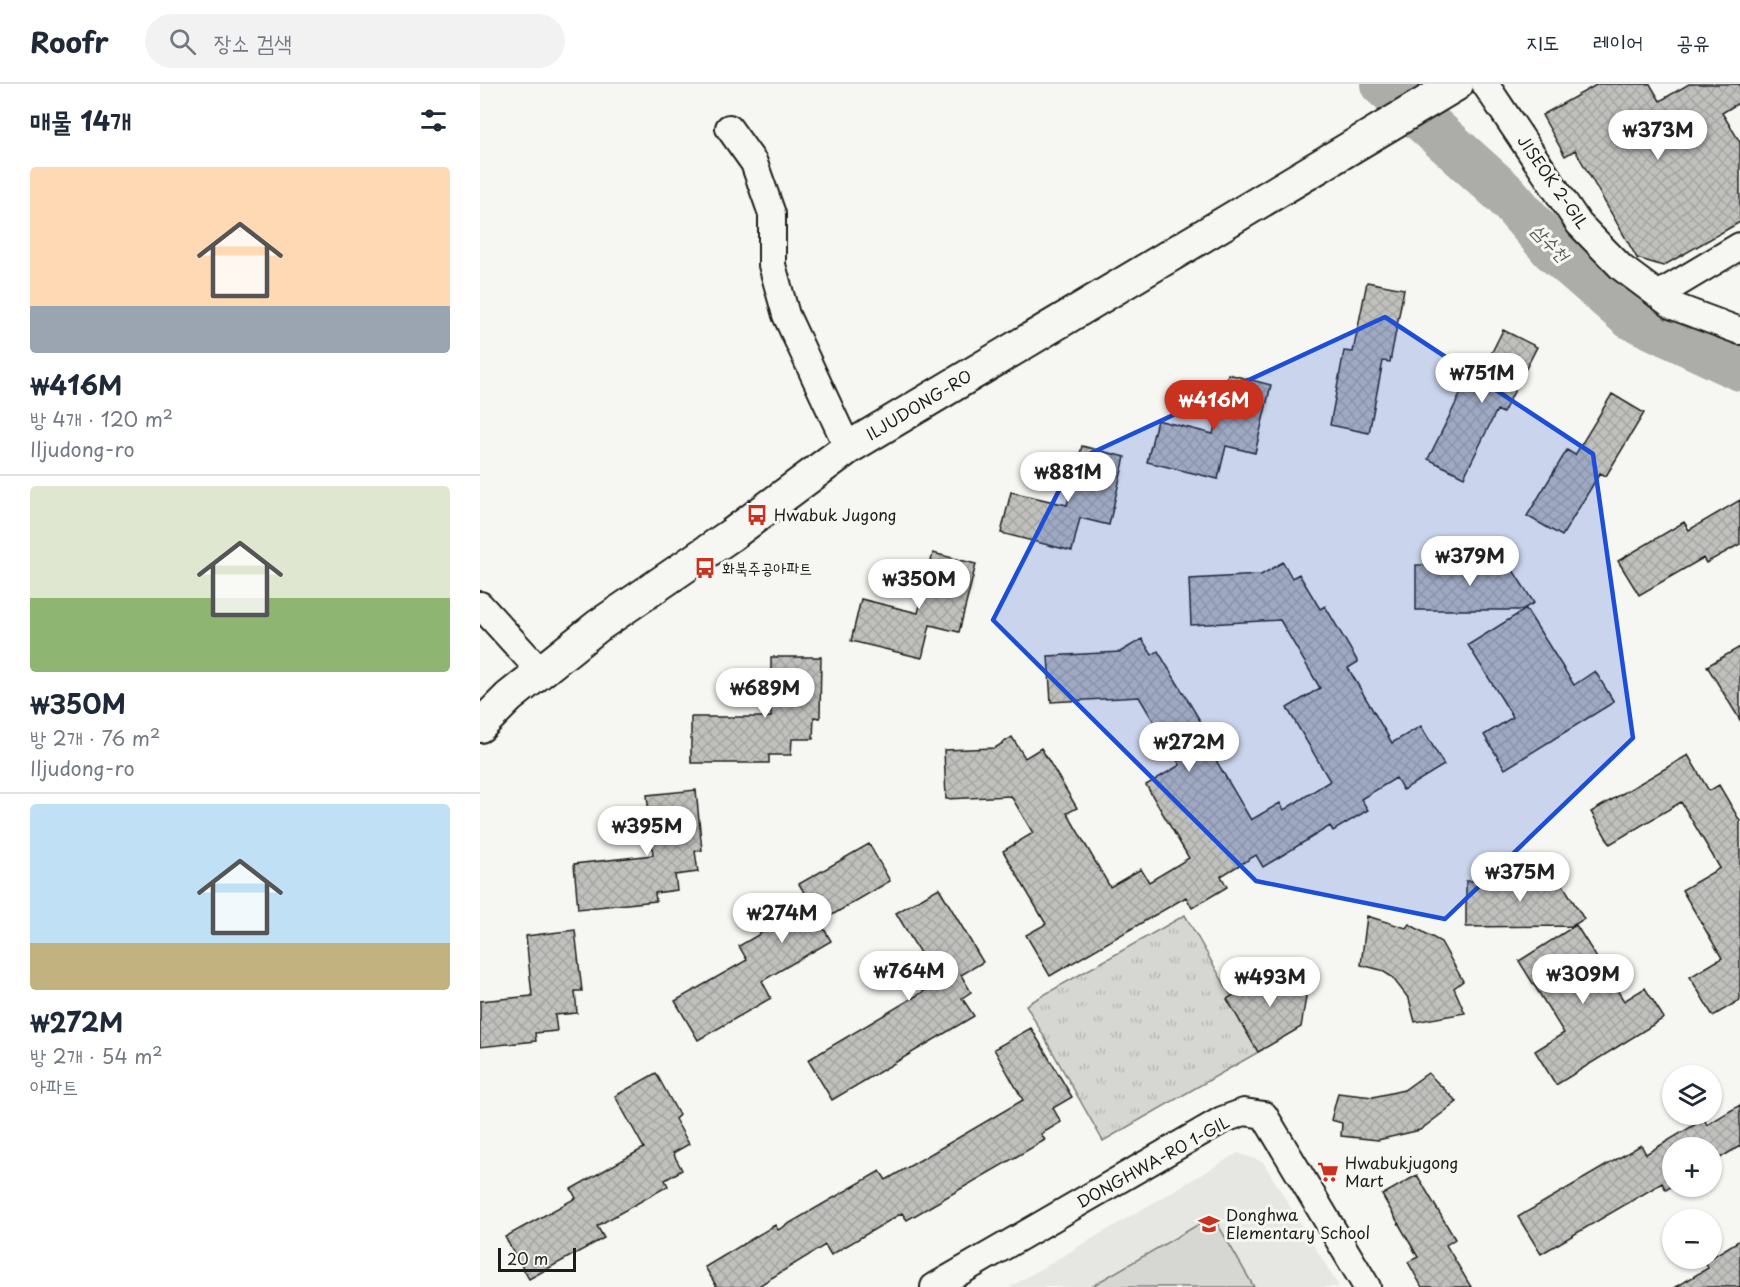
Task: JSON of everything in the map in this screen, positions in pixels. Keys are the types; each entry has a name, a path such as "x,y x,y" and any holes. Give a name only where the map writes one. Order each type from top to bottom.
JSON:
{"main road":[{"name":"ILJUDONG-RO","path":"480,726 509,697 598,626 731,536 848,448 1457,84"}],"street":[{"name":"JISEOK 2-GIL","path":"1485,84 1579,224 1622,268 1673,306 1740,331"},
{"path":"729,128 754,163 772,214 772,265 786,315 848,448"},
{"path":"1658,295 1740,246"},
{"path":"480,605 541,672"},
{"name":"DONGHWA-RO 1-GIL","path":"934,1287 1222,1120 1244,1112 1264,1115 1367,1287"}],"highlighted area":[{"path":"1385,317 1593,454 1633,738 1445,919 1256,881 993,620 1074,461"}],"shaded area":[{"name":"Donghwa Elementary School","path":"1238,1153 1263,1162 1339,1287 1010,1287"}],"green space":[{"path":"1185,915 1262,1050 1103,1141 1026,1005"},
{"path":"1213,1216 1254,1287 1090,1287"}],"building":[{"path":"1598,84 1650,84 1660,101 1689,84 1740,84 1740,102 1722,113 1740,142 1740,222 1663,266 1637,258 1575,150 1565,156 1542,115"},
{"path":"1367,282 1404,289 1390,362 1383,361 1369,433 1330,425 1344,351 1353,352"},
{"path":"1503,330 1537,347 1503,413 1497,410 1464,477 1428,459 1462,391 1471,394"},
{"path":"1228,374 1271,385 1255,453 1226,446 1218,479 1147,462 1157,420 1213,434"},
{"path":"1612,394 1644,413 1606,476 1600,473 1562,536 1527,516 1567,450 1575,455"},
{"path":"1082,446 1125,457 1109,525 1080,518 1072,551 1001,533 1011,492 1067,505"},
{"path":"1740,500 1740,544 1706,563 1703,558 1639,595 1618,561 1684,522 1689,530"},
{"path":"933,553 976,564 959,632 930,625 922,658 851,641 861,599 918,613"},
{"path":"1483,554 1490,565 1504,556 1534,603 1521,610 1416,610 1416,565 1465,565"},
{"path":"1283,562 1292,578 1299,574 1320,609 1325,606 1358,662 1348,668 1392,743 1421,726 1444,765 1403,790 1396,778 1361,799 1368,810 1333,831 1330,826 1263,867 1256,855 1221,876 1227,887 1192,908 1186,897 1050,976 1026,935 1046,924 1003,851 1033,833 1011,796 946,799 944,750 995,748 1012,737 1025,758 1041,748 1077,808 1067,813 1110,887 1141,869 1149,882 1189,858 1146,785 1180,765 1139,697 1051,702 1048,656 1120,652 1142,639 1152,655 1158,651 1213,742 1207,745 1251,820 1280,803 1284,810 1330,781 1287,708 1320,688 1280,620 1191,625 1189,579 1261,575"},
{"path":"1526,609 1574,685 1595,671 1614,702 1505,769 1484,735 1513,717 1468,645"},
{"path":"1740,647 1740,720 1707,666"},
{"path":"771,657 821,657 820,718 814,717 813,739 792,739 791,755 769,755 769,763 691,763 691,717 771,717"},
{"path":"1688,755 1709,791 1719,785 1740,821 1740,1000 1713,1016 1690,977 1722,958 1682,890 1720,868 1681,802 1610,844 1591,812"},
{"path":"696,790 702,850 695,851 698,872 675,875 677,890 655,893 656,901 578,909 574,864 653,855 647,795"},
{"path":"869,844 890,881 820,922 831,941 762,981 771,998 698,1040 675,1001 747,960 739,946 811,904 799,884"},
{"path":"1533,870 1540,881 1555,872 1584,919 1572,926 1466,927 1466,881 1515,881"},
{"path":"939,888 983,962 961,975 971,992 962,998 974,1016 832,1100 808,1060 938,983 896,913"},
{"path":"1367,916 1406,928 1409,924 1441,942 1463,981 1454,988 1465,1013 1415,1022 1409,999 1392,977 1381,970 1361,965"},
{"path":"1576,925 1624,1001 1645,988 1664,1018 1556,1085 1535,1051 1564,1033 1519,961"},
{"path":"575,930 582,991 575,991 577,1013 555,1015 557,1031 535,1033 536,1041 480,1047 480,1001 532,996 526,936"},
{"path":"1286,964 1306,997 1301,1027 1258,1052 1227,999"},
{"path":"1031,1028 1072,1097 1053,1108 1061,1122 1041,1134 1045,1140 907,1220 902,1213 831,1255 825,1245 757,1287 717,1287 705,1267 775,1225 778,1230 880,1171 886,1180 1023,1100 994,1049"},
{"path":"656,1073 679,1115 675,1119 689,1144 673,1153 682,1170 665,1180 668,1186 597,1226 604,1238 529,1279 505,1237 576,1198 571,1189 644,1148 615,1096"},
{"path":"1428,1073 1457,1102 1420,1130 1378,1140 1341,1136 1342,1123 1331,1120 1338,1093 1373,1097 1404,1090"},
{"path":"1740,1105 1740,1146 1722,1157 1722,1137 1674,1137 1694,1125 1722,1125 1722,1116"},
{"path":"1662,1144 1662,1183 1541,1254 1518,1217 1641,1145 1646,1154"},
{"path":"1417,1175 1455,1239 1446,1245 1471,1287 1422,1287 1408,1262 1418,1257 1382,1195"},
{"path":"1740,1240 1740,1287 1676,1287 1706,1269 1722,1269 1722,1251"}],"waterway":[{"name":"삼수천","path":"1383,84 1505,194 1554,250 1630,316 1740,368"}],"place":[{"name":"Hwabuk Jugong","path":"757,515"},
{"name":"화북주공아파트","path":"705,568"},
{"name":"Hwabukjugong Mart","path":"1328,1172"},
{"name":"Donghwa Elementary School","path":"1209,1224"}]}
